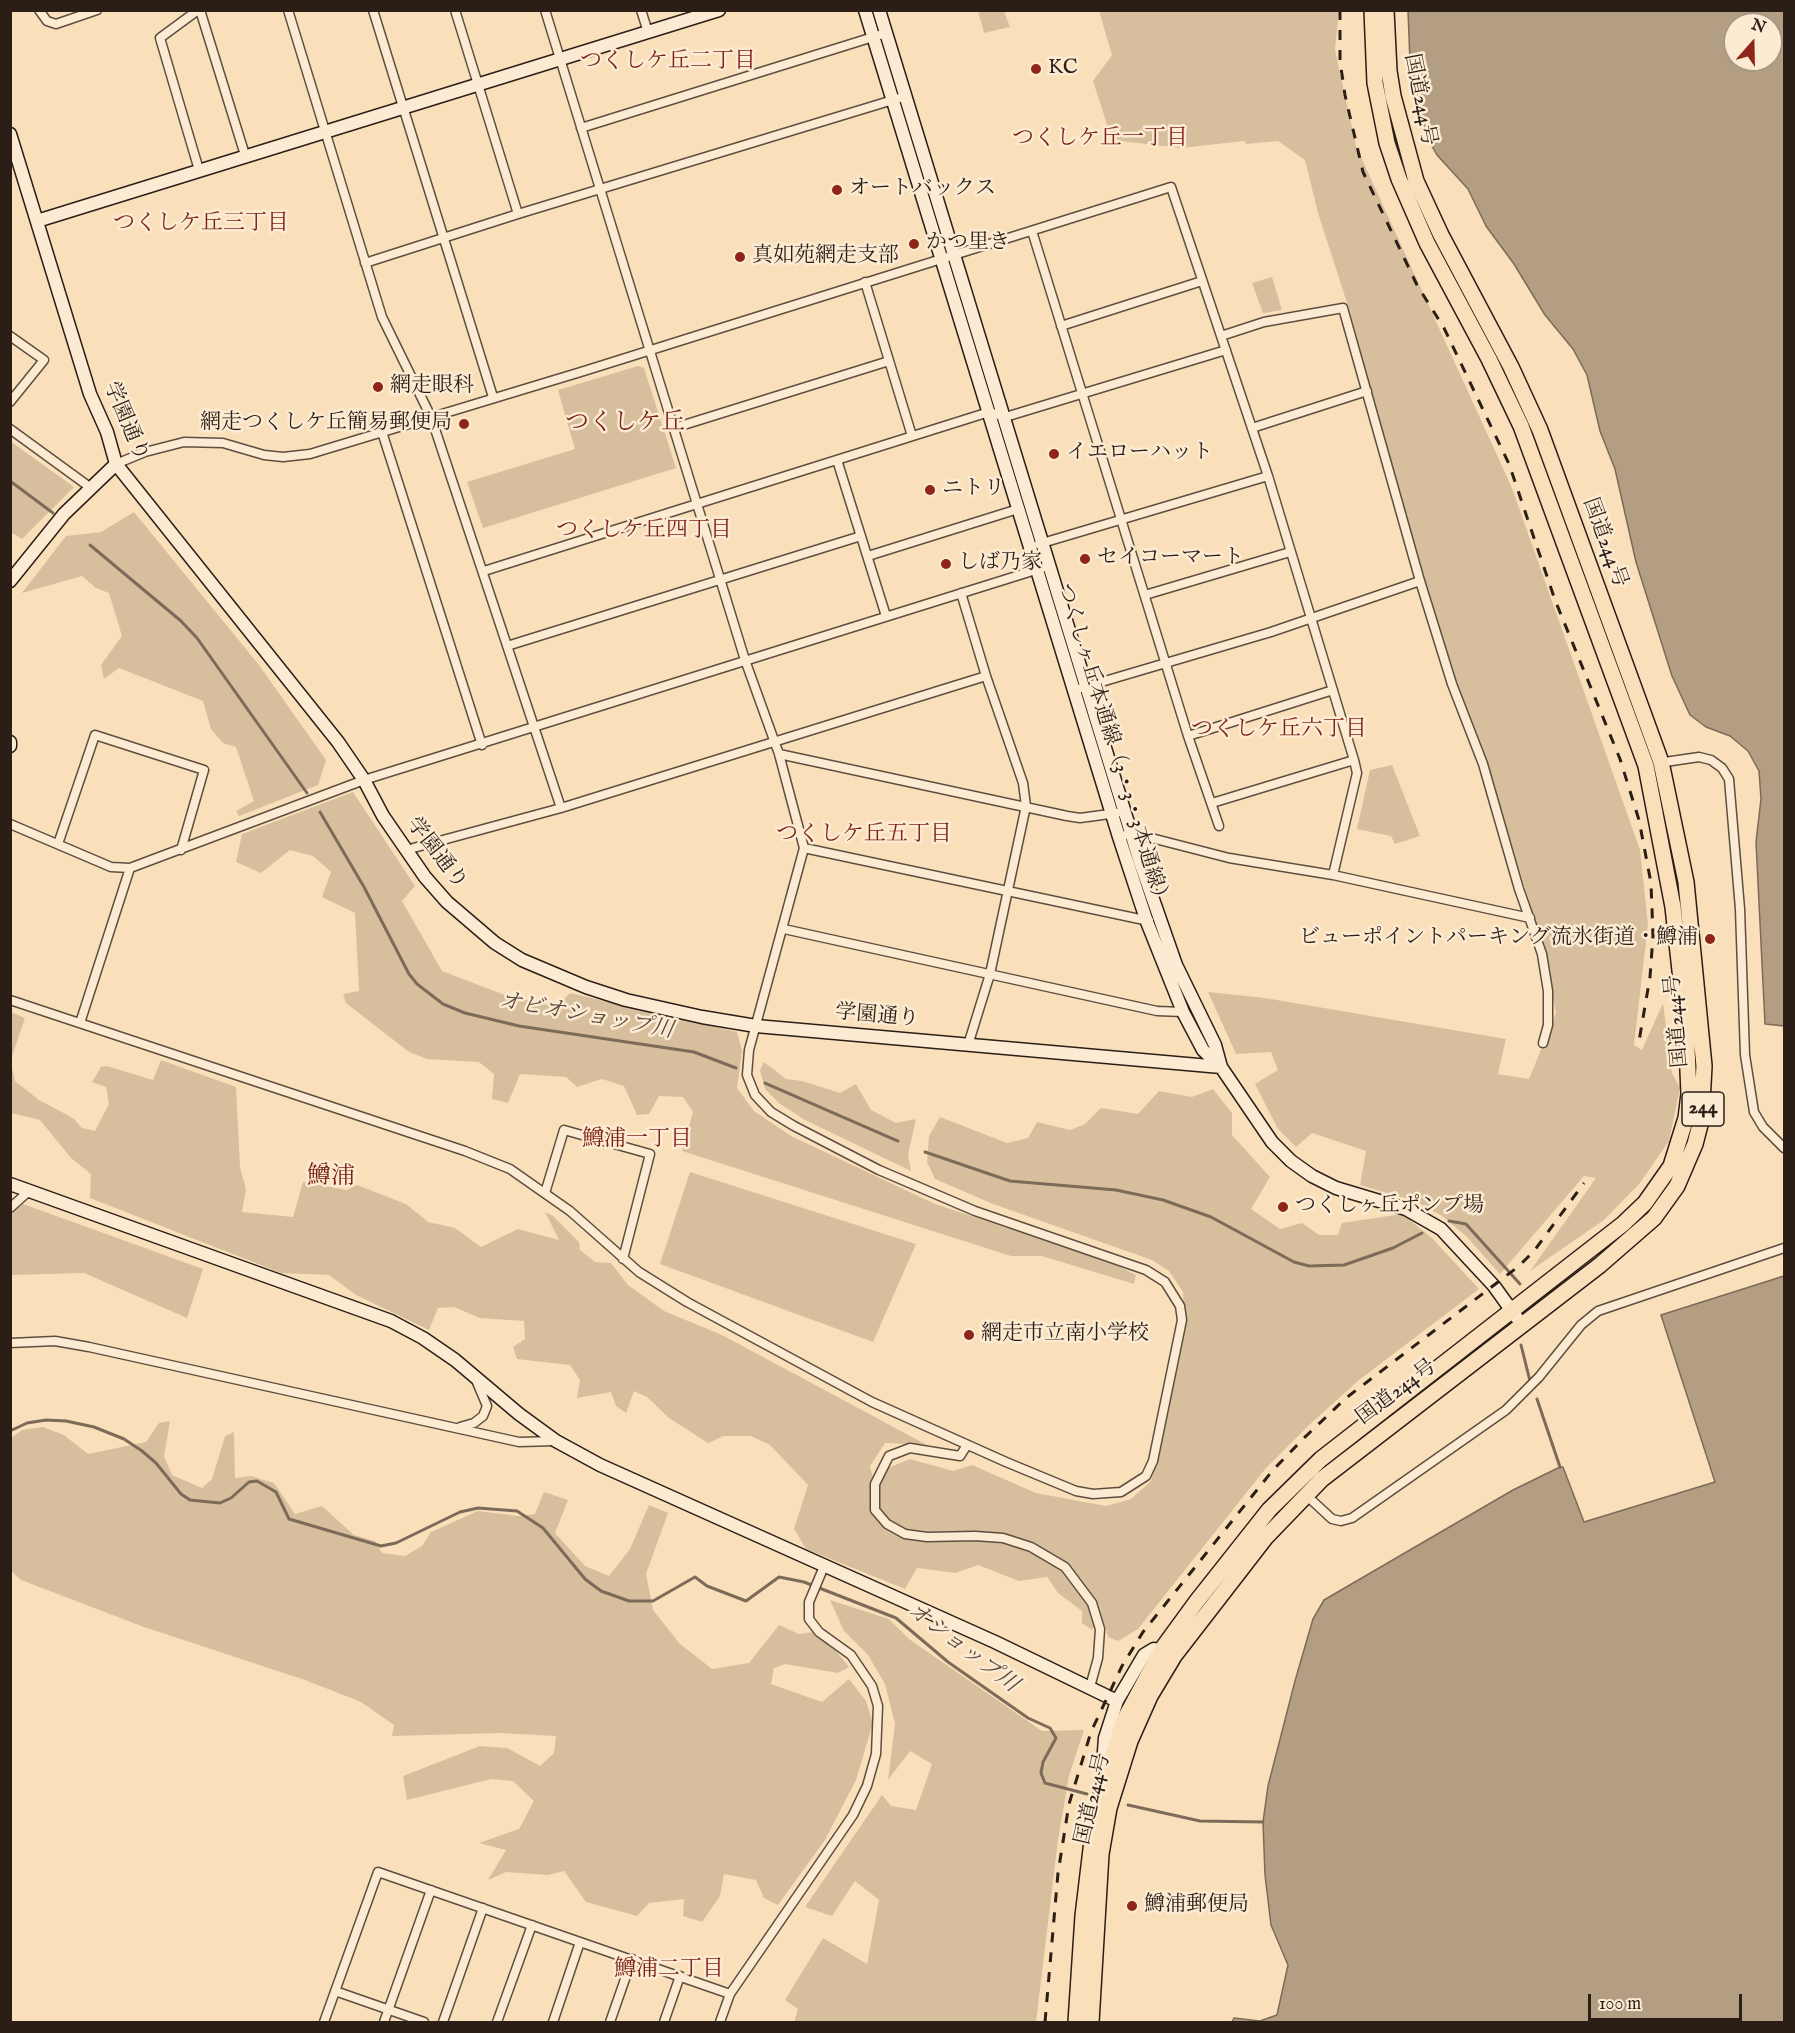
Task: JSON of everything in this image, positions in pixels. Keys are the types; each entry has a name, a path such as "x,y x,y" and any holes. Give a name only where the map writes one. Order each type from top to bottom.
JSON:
{"highway":[{"name":"国道244号","path":"1076,2022 1090,1849 1095,1816 1117,1760 1141,1715 1168,1653 1266,1537 1300,1490 1349,1435 1623,1224 1645,1203 1671,1166 1686,1118 1689,1094 1686,1025 1673,907 1646,766 1521,426 1484,348 1427,243 1399,179 1387,143 1375,83 1372,10"},
{"name":"国道244号","path":"1300,1490 1368,1442 1600,1265 1654,1218 1677,1186 1695,1143 1701,1120 1704,1066 1686,882 1661,762 1540,430 1511,367 1441,235 1413,172 1399,124 1389,71 1386,10"},
{"name":"国道244号","path":"1090,2022 1101,1854 1117,1760"}],"street":[{"path":"39,10 47,21 56,24 97,10"},
{"path":"199,170 159,38 199,10 245,155"},
{"path":"288,10 382,317 431,417 561,808"},
{"path":"373,10 493,397"},
{"path":"455,10 518,214"},
{"path":"10,1000 465,1151 510,1169 545,1193 639,1272 766,1347 872,1402 1076,1491 1108,1494 1121,1492 1146,1476 1154,1461 1182,1320 1180,1306 1165,1282 1146,1270 966,1207 879,1170 771,1112 755,1095 747,1076 749,1050 784,929 804,849 779,754 745,660 544,10"},
{"path":"641,10 648,32"},
{"path":"37,221 719,10"},
{"name":"つくしヶ丘本通線（3・3・3本通線）","path":"865,10 1029,547 1043,568 1088,687 1132,833 1153,920 1215,1045 1221,1067"},
{"name":"つくしヶ丘本通線（3・3・3本通線）","path":"879,10 1042,543 1043,568 1075,690 1119,837 1153,920 1183,1012 1203,1050 1221,1067 1272,1142 1291,1161 1312,1176 1336,1188 1406,1209 1441,1229 1494,1286 1521,1324"},
{"path":"581,128 886,33"},
{"path":"365,263 443,237 601,191 906,96"},
{"name":"学園通り","path":"10,134 90,394 107,432 116,464 300,692 364,780 383,816 406,850 447,902 495,944 522,960 626,1000 756,1026 1221,1067"},
{"path":"10,581 64,514 90,488 116,464 145,452 184,442 223,443 264,455 283,457 310,454 1171,187 1268,476 1354,760 1357,773 1333,875"},
{"path":"1032,231 1188,736 1220,826"},
{"path":"1061,326 1202,281"},
{"path":"865,282 912,436"},
{"path":"1221,336 1264,322 1344,308 1420,581 1452,684 1483,764 1519,889 1542,954 1548,991 1548,1025 1543,1043"},
{"path":"10,336 44,360 10,402"},
{"path":"484,572 697,502 989,412 1005,417 1226,350"},
{"path":"674,428 889,361"},
{"path":"1252,428 1367,391"},
{"path":"10,429 90,488"},
{"path":"382,432 482,745"},
{"path":"837,460 886,616"},
{"path":"1029,547 1268,476"},
{"path":"868,556 1018,509"},
{"path":"507,646 861,536"},
{"path":"1145,595 1290,552"},
{"path":"10,824 111,867 130,868 364,780 535,729 745,660 1043,568"},
{"path":"1075,690 1311,620 1420,581"},
{"path":"961,593 986,676 1023,783 1026,806 990,974 968,1045"},
{"path":"406,850 561,808 986,676"},
{"path":"1188,736 1333,690"},
{"path":"58,844 95,735 204,770 181,850"},
{"path":"779,754 1080,818 1113,814 1125,810"},
{"path":"1646,766 1685,757 1705,758 1722,768 1729,779 1740,909 1745,1055 1755,1113 1763,1127 1785,1148"},
{"path":"1212,803 1354,760"},
{"path":"1119,837 1132,833 1229,858 1333,875 1530,918"},
{"path":"804,849 1007,893 1153,920"},
{"path":"80,1023 130,868"},
{"path":"784,929 1157,1011 1183,1012"},
{"path":"545,1193 564,1130 650,1154 623,1259"},
{"path":"10,1184 391,1321 423,1338 556,1441 600,1465 825,1564 1117,1701"},
{"path":"10,1208 29,1191"},
{"path":"1300,1490 1332,1519 1341,1521 1352,1518 1506,1410 1539,1377 1581,1325 1598,1311 1785,1248"},
{"path":"10,1342 55,1341 89,1347 519,1442 556,1441"},
{"path":"459,1427 474,1424 483,1416 486,1406 475,1376"},
{"path":"967,1445 960,1456 910,1448 889,1456 875,1484 875,1510 887,1524 905,1534 927,1537 975,1536 1003,1539 1037,1550 1065,1567 1081,1584 1092,1603 1100,1629 1097,1667 1090,1687"},
{"path":"720,2022 730,1994 853,1815 867,1786 876,1754 878,1706 872,1686 851,1655 819,1632 810,1618 809,1602 825,1564"},
{"path":"1117,1760 1104,1751 1105,1738 1117,1701 1144,1655 1154,1649 1168,1653"},
{"path":"324,2022 378,1872 730,1994"},
{"path":"384,2022 431,1890"},
{"path":"443,2022 483,1908"},
{"path":"497,2022 532,1925"},
{"path":"553,2022 580,1942"},
{"path":"610,2022 632,1959"},
{"path":"664,2022 680,1976"},
{"path":"335,1991 424,2022"}],"shaded area":[{"path":"978,11 1004,11 1010,27 984,33"},
{"path":"1099,11 1339,11 1335,50 1356,146 1512,488 1640,850 1648,924 1634,1045 1642,1050 1663,1003 1672,1073 1680,1088 1669,1141 1640,1183 1604,1220 1530,1271 1596,1178 1584,1176 1500,1274 1466,1236 1442,1216 1417,1202 1360,1185 1366,1151 1312,1133 1296,1147 1278,1129 1255,1084 1278,1070 1271,1052 1236,1054 1208,992 1265,998 1506,1039 1498,1074 1529,1079 1556,1013 1545,953 1483,751 1454,676 1406,523 1350,312 1318,213 1305,160 1278,141 1246,144 1244,141 1181,148 1112,140 1093,81 1112,55"},
{"path":"1408,11 1784,11 1784,1026 1765,1024 1756,842 1761,799 1759,771 1748,751 1730,736 1706,727 1690,715 1672,676 1636,562 1615,469 1600,431 1587,375 1573,349 1545,315 1514,264 1486,226 1468,189 1437,155 1421,127 1411,87"},
{"path":"1272,277 1282,310 1263,313 1252,283"},
{"path":"638,366 644,368 676,468 483,528 467,482 575,449 558,390"},
{"path":"10,441 74,487 22,539 11,532"},
{"path":"134,512 259,665 326,760 318,785 239,816 236,811 254,801 236,747 223,743 211,729 203,701 119,668 104,679 101,665 122,636 109,593 96,588 82,576 22,593 66,536 101,532"},
{"path":"1392,765 1420,836 1395,844 1391,836 1357,829 1370,770"},
{"path":"353,792 415,886 402,901 442,971 502,994 556,1007 570,993 737,1032 742,1051 737,1088 754,1111 791,1136 935,1204 1112,1263 1136,1275 1134,1284 1042,1256 1011,1256 682,1151 693,1112 683,1097 659,1096 649,1114 637,1115 624,1086 602,1079 577,1087 566,1077 520,1074 508,1103 492,1099 494,1074 479,1062 427,1059 409,1052 346,1003 343,994 359,991 355,913 322,897 331,872 313,856 290,850 261,873 236,862 242,834"},
{"path":"11,1012 25,1018 11,1059"},
{"path":"10,1060 15,1081 39,1100 73,1118 82,1128 95,1131 109,1104 106,1087 92,1082 101,1067 107,1066 153,1080 161,1060 236,1087 240,1167 246,1189 242,1212 293,1217 303,1182 347,1190 357,1185 406,1204 428,1222 455,1228 481,1247 518,1229 559,1240 545,1212 553,1216 579,1242 580,1250 595,1262 611,1263 628,1285 664,1311 722,1335 927,1445 885,1443 870,1466 873,1478 888,1468 910,1459 953,1471 972,1465 1036,1493 1106,1506 1131,1499 1151,1481 1184,1336 1183,1292 1169,1271 1152,1260 993,1204 935,1179 927,1162 929,1136 940,1117 1007,1143 1028,1138 1037,1122 1070,1130 1085,1124 1101,1108 1138,1114 1159,1091 1192,1097 1213,1089 1232,1113 1232,1135 1270,1177 1251,1209 1280,1229 1302,1223 1319,1235 1338,1235 1342,1223 1402,1214 1432,1238 1479,1289 1359,1380 1308,1426 1266,1468 1138,1629 1118,1641 1108,1637 1105,1625 1091,1629 1082,1623 1082,1611 1058,1593 1047,1577 1019,1581 978,1565 955,1573 917,1568 905,1589 806,1549 794,1529 808,1485 770,1445 751,1436 724,1436 708,1443 669,1418 647,1397 634,1391 626,1413 616,1406 611,1392 577,1398 580,1380 570,1365 517,1359 513,1347 525,1339 524,1321 480,1318 454,1307 438,1308 429,1330 356,1295 329,1275 281,1273 90,1198 91,1174 71,1158 40,1120 11,1113"},
{"path":"764,1062 786,1079 802,1081 840,1093 856,1084 871,1110 896,1123 916,1119 908,1155 911,1171 805,1120 780,1104 765,1089 760,1070"},
{"path":"690,1172 916,1244 873,1342 660,1264"},
{"path":"23,1204 203,1269 187,1318 84,1273 11,1275 11,1213"},
{"path":"1784,1276 1784,2022 1232,2022 1234,2018 1260,2021 1277,2015 1288,1965 1271,1925 1265,1875 1263,1822 1268,1786 1295,1681 1313,1619 1324,1600 1513,1490 1560,1467 1563,1467 1584,1522 1715,1482 1661,1315"},
{"path":"170,1421 164,1456 172,1475 202,1488 212,1479 225,1436 234,1432 235,1478 251,1476 274,1483 295,1514 322,1506 354,1535 375,1541 382,1553 405,1556 422,1546 431,1532 478,1511 518,1516 535,1514 544,1492 568,1500 555,1533 585,1566 609,1576 630,1549 649,1505 668,1513 646,1574 653,1610 680,1644 712,1669 749,1663 779,1625 799,1634 813,1632 836,1651 849,1667 838,1673 785,1664 774,1668 771,1684 822,1702 849,1679 866,1701 873,1723 856,1780 825,1840 778,1905 764,1898 756,1880 724,1874 720,1896 702,1922 683,1916 684,1899 649,1903 637,1916 586,1902 564,1871 548,1875 506,1872 488,1880 506,1850 479,1843 519,1829 534,1801 513,1781 491,1779 407,1800 403,1776 480,1746 507,1748 540,1766 554,1753 556,1736 500,1733 392,1736 394,1725 361,1702 305,1680 144,1627 21,1580 11,1571 11,1438 22,1430 43,1427 64,1435 88,1454 146,1442 159,1423"},
{"path":"830,1600 889,1619 909,1639 1042,1731 1084,1730 1069,1776 1058,1840 1036,2022 794,2022 798,2009 785,2000 823,1938 867,1964 879,1900 855,1881 832,1916 805,1907 882,1795 891,1806 916,1810 932,1764 910,1751 888,1780 895,1724 885,1684 868,1655 844,1631"}],"waterway":[{"name":"オビオショップ川","path":"10,481 53,513"},
{"name":"オビオショップ川","path":"90,545 181,621 197,638 307,793"},
{"name":"オビオショップ川","path":"320,812 364,887 409,974 417,984 443,1004 465,1013 519,1026 694,1052 736,1068"},
{"name":"オビオショップ川","path":"765,1083 898,1141"},
{"name":"オビオショップ川","path":"925,1152 1010,1181 1116,1190 1163,1200 1211,1217 1294,1262 1309,1266 1344,1265 1393,1248 1422,1233"},
{"name":"オビオショップ川","path":"1449,1221 1466,1224 1520,1284"},
{"name":"オビオショップ川","path":"1521,1345 1530,1381"},
{"name":"オビオショップ川","path":"1537,1399 1560,1467"},
{"name":"オショップ川","path":"10,1431 27,1423 46,1420 66,1421 94,1427 124,1439 142,1451 156,1463 181,1494 190,1500 220,1503 231,1498 249,1482 257,1481 276,1492 289,1519 381,1546 396,1543 460,1512 478,1508 517,1511 543,1528 585,1579 601,1591 629,1601 653,1601 695,1577 707,1586 746,1601 779,1577 804,1582 896,1618 948,1662 1028,1718 1050,1728 1056,1738 1043,1762 1041,1773 1045,1783 1087,1794"},
{"name":"オショップ川","path":"1128,1805 1200,1821 1263,1822"}],"railway":[{"path":"1340,10 1340,61 1345,95 1363,172 1417,285 1444,328 1509,464 1555,600 1620,759 1639,820 1651,883 1653,936 1650,977 1638,1047"},
{"path":"1045,2022 1058,1873 1069,1804 1091,1732 1122,1666 1143,1632 1273,1470 1304,1438 1346,1398 1519,1266 1534,1251 1584,1183"}],"place":[{"name":"KC","path":"1036,69"},
{"name":"オートバックス","path":"837,190"},
{"name":"かつ里き","path":"914,244"},
{"name":"真如苑網走支部","path":"740,257"},
{"name":"網走眼科","path":"378,387"},
{"name":"網走つくしケ丘簡易郵便局","path":"464,424"},
{"name":"イエローハット","path":"1054,454"},
{"name":"ニトリ","path":"930,490"},
{"name":"セイコーマート","path":"1085,559"},
{"name":"しば乃家","path":"946,564"},
{"name":"ビューポイントパーキング流氷街道・鱒浦","path":"1710,939"},
{"name":"つくしヶ丘ポンプ場","path":"1283,1207"},
{"name":"網走市立南小学校","path":"969,1335"},
{"name":"鱒浦郵便局","path":"1132,1906"}],"district":[{"name":"つくしケ丘二丁目","path":"668,62"},
{"name":"つくしケ丘一丁目","path":"1100,139"},
{"name":"つくしケ丘三丁目","path":"201,224"},
{"name":"つくしケ丘","path":"625,424"},
{"name":"つくしケ丘四丁目","path":"644,531"},
{"name":"つくしケ丘六丁目","path":"1279,730"},
{"name":"つくしケ丘五丁目","path":"864,835"},
{"name":"鱒浦一丁目","path":"637,1140"},
{"name":"鱒浦","path":"331,1178"},
{"name":"鱒浦二丁目","path":"669,1970"}]}
